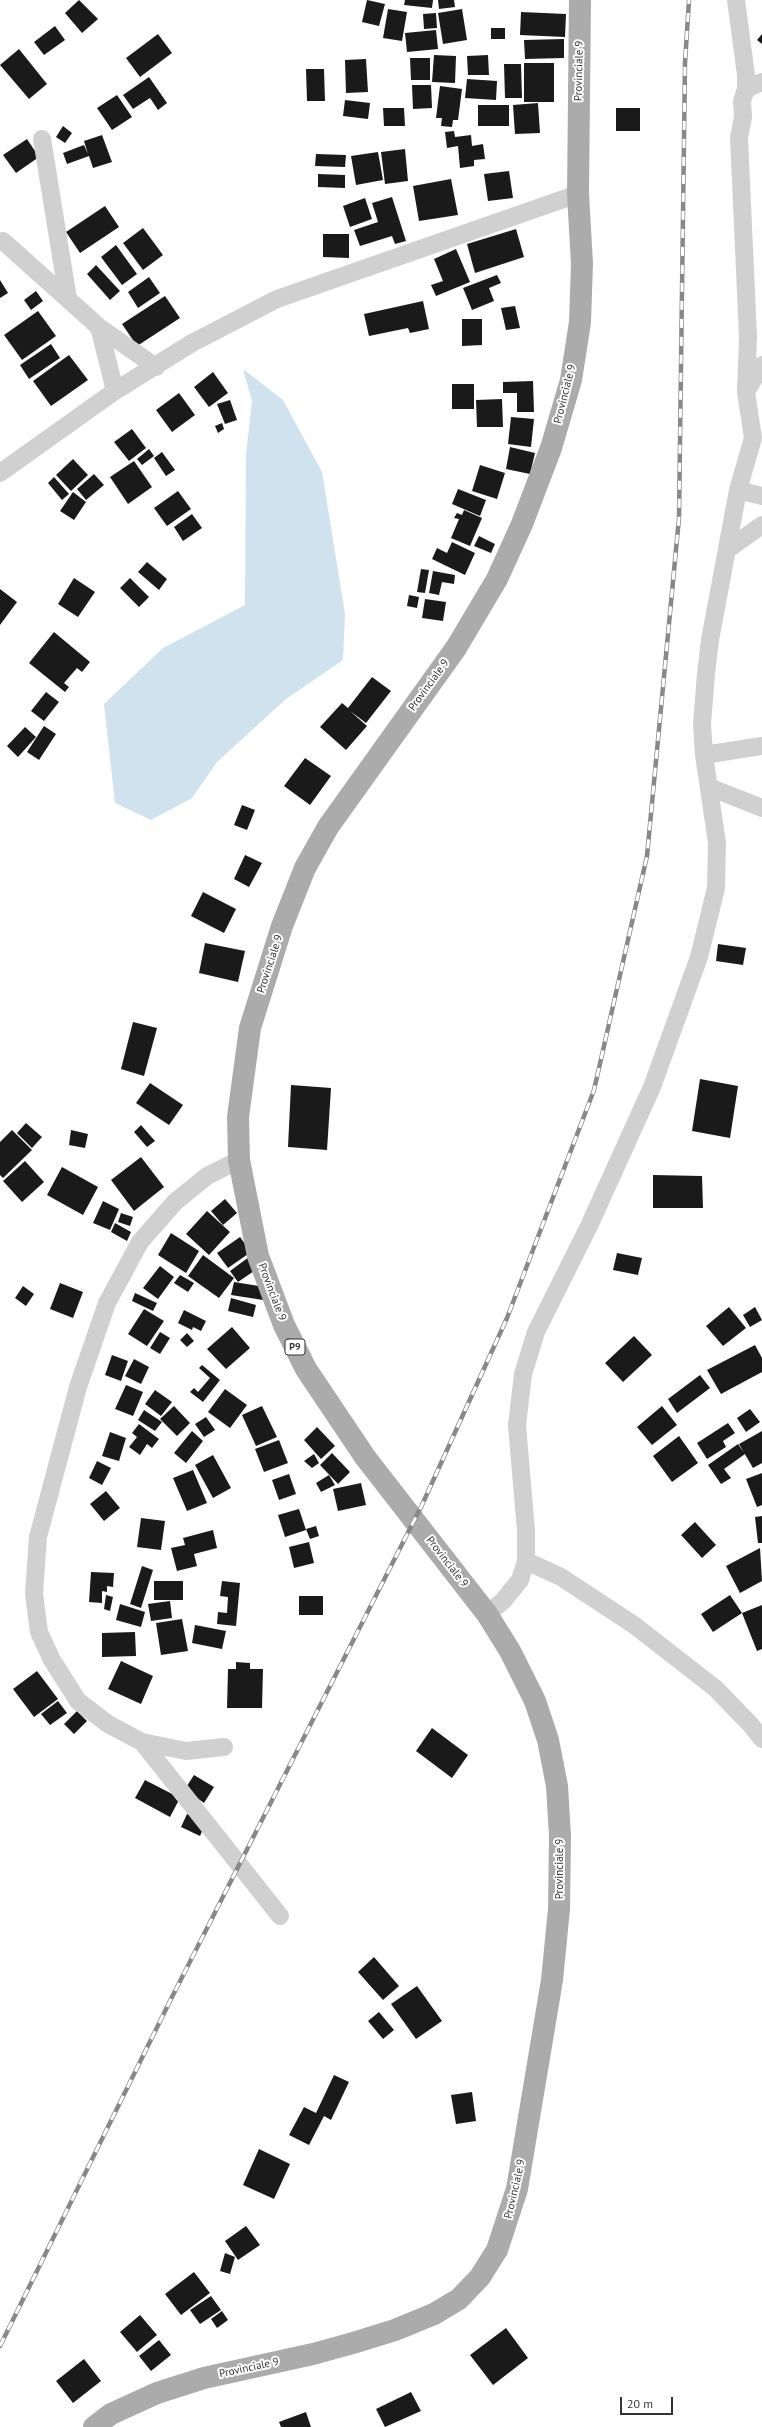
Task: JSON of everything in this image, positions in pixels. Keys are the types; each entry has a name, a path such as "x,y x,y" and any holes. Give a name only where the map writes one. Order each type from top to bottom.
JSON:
{"main road":[{"name":"Provinciale 9","path":"94,2427 112,2414 157,2394 204,2378 313,2354 353,2343 395,2330 434,2314 464,2294 480,2277 496,2250 517,2189 537,2073 559,1909 560,1836 557,1786 548,1740 537,1707 510,1651 488,1614 365,1457 306,1369 284,1325 258,1256 238,1160 239,1110 250,1028 280,933 305,868 328,827 456,648 497,579 522,524 551,448 571,380 580,322 582,264 578,194 580,0"}],"street":[{"path":"488,1614 503,1600 520,1580 526,1561 526,1531 517,1445 519,1397 523,1374 536,1332 592,1219 652,1087 698,957 716,888 718,870 714,818 704,755 702,724 706,674 710,640 726,550 738,490 753,438 746,392 748,337 739,138 743,117 742,101 746,89 744,56 736,0"},
{"path":"746,89 762,82"},
{"path":"42,139 68,299"},
{"path":"0,473 115,391 156,367 192,343 277,299 578,194"},
{"path":"3,241 99,327 156,367"},
{"path":"99,327 115,391"},
{"path":"746,392 762,365"},
{"path":"738,490 762,496"},
{"path":"726,550 762,525"},
{"path":"704,755 762,746"},
{"path":"709,787 762,808"},
{"path":"224,1747 186,1751 142,1742 108,1724 78,1700 52,1660 39,1632 34,1594 38,1536 78,1387 106,1303 140,1242 175,1202 207,1176 238,1160"},
{"path":"526,1561 561,1577 634,1625 715,1688 750,1724 762,1739"},
{"path":"142,1742 280,1916"}],"water":[{"path":"243,369 283,400 322,472 345,614 343,660 286,699 217,762 192,798 151,820 115,803 104,704 163,648 245,605 246,455 252,401"}],"building":[{"path":"79,0 98,19 82,33 65,13"},
{"path":"367,0 385,4 379,26 362,22"},
{"path":"405,0 433,0 432,8 404,5"},
{"path":"438,0 454,0 455,7 439,9"},
{"path":"388,9 407,12 402,41 383,38"},
{"path":"462,9 467,40 443,44 438,13"},
{"path":"521,12 566,14 565,37 520,35"},
{"path":"436,13 437,28 424,29 423,14"},
{"path":"55,26 65,40 44,55 34,42"},
{"path":"491,28 505,28 505,39 491,39"},
{"path":"436,30 438,49 407,52 405,33"},
{"path":"158,34 172,53 140,77 126,58"},
{"path":"762,34 762,44 757,40"},
{"path":"564,39 564,58 525,59 524,40"},
{"path":"19,49 47,84 29,99 0,65"},
{"path":"434,55 456,56 455,83 432,82"},
{"path":"488,55 489,75 468,75 467,56"},
{"path":"410,58 430,58 430,80 411,80"},
{"path":"366,59 368,92 346,93 345,60"},
{"path":"524,63 554,63 554,102 524,102"},
{"path":"504,64 521,64 522,98 505,98"},
{"path":"306,69 324,69 325,101 307,101"},
{"path":"149,77 167,103 158,110 150,98 133,109 123,95"},
{"path":"467,79 497,81 496,100 465,98"},
{"path":"412,85 431,85 432,108 413,109"},
{"path":"440,86 462,89 458,120 453,120 452,127 441,126 442,118 436,118"},
{"path":"117,95 132,117 112,130 97,108"},
{"path":"345,100 370,103 368,119 343,116"},
{"path":"538,103 540,133 515,134 513,105"},
{"path":"478,105 509,105 509,126 478,126"},
{"path":"383,108 404,108 405,126 384,126"},
{"path":"616,108 640,108 640,131 616,131"},
{"path":"63,126 72,133 65,143 56,137"},
{"path":"454,131 455,137 471,135 472,146 483,144 485,159 474,160 474,166 460,168 458,146 447,148 445,132"},
{"path":"102,135 112,162 93,168 89,156 67,164 63,153 84,145 88,154 84,141"},
{"path":"27,139 39,157 16,173 3,155"},
{"path":"405,149 408,181 385,184 381,152"},
{"path":"378,152 383,180 356,185 351,156"},
{"path":"316,154 346,155 345,167 315,166"},
{"path":"509,171 513,198 488,201 484,174"},
{"path":"318,174 345,175 345,188 318,187"},
{"path":"451,179 458,215 419,221 413,186"},
{"path":"392,197 406,241 395,244 392,236 360,246 354,230 378,222 372,203"},
{"path":"365,198 372,219 350,227 343,206"},
{"path":"105,206 119,227 80,253 66,232"},
{"path":"143,228 163,255 143,270 123,243"},
{"path":"516,229 524,257 475,273 467,244"},
{"path":"323,234 349,234 349,258 323,257"},
{"path":"116,245 137,274 122,285 101,257"},
{"path":"456,249 470,282 436,296 431,285 443,281 434,259"},
{"path":"96,265 120,291 110,300 87,274"},
{"path":"497,275 501,283 489,288 494,301 472,310 463,288"},
{"path":"149,277 160,293 138,308 128,292"},
{"path":"0,280 8,293 0,298"},
{"path":"36,291 43,301 31,310 24,300"},
{"path":"165,296 180,318 137,346 122,324"},
{"path":"423,301 429,329 410,333 408,328 369,336 364,314"},
{"path":"515,306 520,328 506,330 501,308"},
{"path":"38,311 56,336 22,360 4,335"},
{"path":"462,319 482,319 482,345 462,346"},
{"path":"51,344 60,358 29,379 20,365"},
{"path":"69,355 88,380 51,406 33,381"},
{"path":"213,372 228,393 209,407 194,387"},
{"path":"533,381 534,412 517,412 517,393 503,393 503,382"},
{"path":"452,384 474,384 474,409 452,409"},
{"path":"179,393 195,415 172,432 156,410"},
{"path":"502,399 503,427 477,427 476,400"},
{"path":"230,400 237,420 225,424 217,404"},
{"path":"511,417 534,419 531,447 508,444"},
{"path":"222,423 224,429 218,433 215,426"},
{"path":"132,429 146,448 129,461 114,442"},
{"path":"510,447 535,453 530,474 506,469"},
{"path":"149,449 154,456 142,465 137,459"},
{"path":"162,452 175,470 166,476 154,458"},
{"path":"73,459 88,475 71,491 56,475"},
{"path":"134,461 152,487 128,504 110,477"},
{"path":"480,465 505,473 497,499 472,491"},
{"path":"94,474 104,485 86,500 77,489"},
{"path":"54,477 69,494 62,500 48,483"},
{"path":"458,489 486,500 480,516 452,504"},
{"path":"178,491 191,509 167,526 154,508"},
{"path":"73,492 86,502 74,520 60,511"},
{"path":"464,510 482,518 470,546 451,538 459,519 454,518 457,513 462,515"},
{"path":"192,514 202,528 183,541 174,527"},
{"path":"479,536 495,544 491,553 474,546"},
{"path":"452,542 475,553 465,575 432,559 437,548 447,553"},
{"path":"147,562 167,579 159,590 138,572"},
{"path":"421,569 429,570 425,593 417,592"},
{"path":"433,571 455,575 454,584 442,582 439,595 429,593"},
{"path":"74,578 95,592 78,617 58,604"},
{"path":"130,578 149,597 139,607 120,588"},
{"path":"0,589 17,602 0,625"},
{"path":"409,595 419,597 417,608 407,606"},
{"path":"425,599 446,602 443,621 422,618"},
{"path":"54,632 90,662 82,672 77,668 64,683 69,687 65,692 29,663"},
{"path":"372,677 391,691 366,723 350,711 367,726 346,750 320,727 342,703 348,708"},
{"path":"46,692 59,702 44,721 31,711"},
{"path":"44,726 56,734 39,760 27,752"},
{"path":"25,727 36,737 18,757 7,746"},
{"path":"305,758 331,776 310,805 284,786"},
{"path":"242,805 255,810 247,830 234,825"},
{"path":"245,855 262,863 249,887 234,879"},
{"path":"203,892 236,909 224,933 191,916"},
{"path":"205,943 245,951 238,982 199,973"},
{"path":"718,944 746,948 743,965 716,961"},
{"path":"133,1022 157,1028 144,1076 121,1069"},
{"path":"700,1079 738,1086 730,1138 692,1131"},
{"path":"150,1083 183,1105 169,1125 136,1103"},
{"path":"291,1085 331,1088 327,1150 288,1147"},
{"path":"26,1123 42,1137 32,1148 17,1133"},
{"path":"141,1125 155,1141 147,1147 134,1132"},
{"path":"12,1130 32,1150 3,1178 0,1175 0,1142"},
{"path":"71,1130 88,1134 85,1148 69,1145"},
{"path":"141,1157 164,1187 134,1211 111,1180"},
{"path":"25,1161 44,1182 22,1202 3,1181"},
{"path":"62,1167 98,1187 83,1215 47,1195"},
{"path":"653,1175 702,1176 703,1208 653,1208"},
{"path":"225,1199 237,1213 223,1225 211,1211"},
{"path":"103,1201 119,1209 110,1230 93,1223"},
{"path":"207,1211 230,1232 209,1255 186,1234"},
{"path":"121,1213 133,1217 130,1226 118,1222"},
{"path":"115,1223 131,1232 127,1241 111,1232"},
{"path":"171,1233 199,1251 186,1273 158,1255"},
{"path":"240,1237 251,1252 228,1268 217,1253"},
{"path":"617,1253 642,1258 638,1275 613,1270"},
{"path":"203,1255 234,1278 219,1298 188,1276"},
{"path":"249,1257 257,1269 238,1282 230,1271"},
{"path":"160,1266 174,1277 158,1299 143,1288"},
{"path":"180,1275 194,1283 188,1292 174,1283"},
{"path":"234,1282 265,1287 263,1300 231,1295"},
{"path":"60,1283 83,1292 73,1318 50,1309"},
{"path":"23,1286 34,1294 26,1306 15,1298"},
{"path":"135,1293 157,1303 153,1311 132,1301"},
{"path":"231,1298 256,1305 253,1317 228,1311"},
{"path":"729,1307 746,1328 723,1346 706,1326"},
{"path":"755,1307 762,1320 750,1327 743,1315"},
{"path":"144,1309 164,1321 147,1346 128,1334"},
{"path":"184,1310 206,1321 201,1331 193,1327 192,1330 178,1323"},
{"path":"232,1327 250,1348 226,1369 207,1349"},
{"path":"160,1332 170,1338 160,1354 150,1348"},
{"path":"187,1333 194,1341 187,1347 180,1340"},
{"path":"634,1336 652,1355 623,1382 605,1363"},
{"path":"755,1345 762,1358 762,1372 721,1394 707,1370"},
{"path":"112,1355 128,1361 121,1381 105,1375"},
{"path":"134,1359 149,1367 141,1384 125,1376"},
{"path":"202,1365 220,1380 203,1402 190,1392 194,1388 198,1392 210,1378 199,1368"},
{"path":"700,1375 710,1388 677,1413 668,1399"},
{"path":"126,1385 143,1392 133,1416 115,1409"},
{"path":"225,1389 247,1405 230,1428 208,1412"},
{"path":"155,1390 172,1402 161,1416 145,1404"},
{"path":"174,1406 190,1423 177,1436 160,1419"},
{"path":"262,1406 277,1437 256,1446 242,1415"},
{"path":"662,1406 677,1425 652,1445 637,1427"},
{"path":"750,1409 760,1422 746,1432 737,1418"},
{"path":"144,1410 162,1422 155,1431 138,1420"},
{"path":"206,1417 215,1430 204,1437 195,1424"},
{"path":"728,1423 735,1433 723,1441 726,1447 707,1459 697,1443"},
{"path":"139,1424 159,1439 152,1448 147,1444 140,1455 129,1447 137,1437 132,1433"},
{"path":"317,1427 335,1446 321,1459 304,1440"},
{"path":"192,1431 203,1441 186,1463 174,1453"},
{"path":"762,1431 762,1463 753,1468 739,1444"},
{"path":"110,1432 126,1438 119,1461 102,1456"},
{"path":"679,1436 698,1463 672,1482 653,1456"},
{"path":"279,1440 288,1463 264,1472 255,1449"},
{"path":"738,1444 745,1454 724,1469 731,1478 721,1484 708,1465"},
{"path":"332,1453 350,1472 338,1484 320,1465"},
{"path":"314,1454 319,1463 312,1468 304,1461"},
{"path":"213,1455 231,1488 213,1498 195,1465"},
{"path":"97,1461 111,1468 102,1485 89,1478"},
{"path":"193,1470 207,1503 187,1511 173,1478"},
{"path":"762,1473 762,1505 757,1507 746,1479"},
{"path":"289,1474 296,1494 279,1500 272,1480"},
{"path":"329,1475 335,1485 321,1492 316,1483"},
{"path":"361,1483 366,1505 338,1511 333,1489"},
{"path":"106,1491 120,1508 104,1521 90,1504"},
{"path":"299,1509 306,1530 285,1537 278,1515"},
{"path":"762,1516 762,1543 758,1543 755,1517"},
{"path":"141,1518 165,1521 161,1550 137,1547"},
{"path":"695,1522 716,1545 702,1558 681,1535"},
{"path":"316,1526 319,1536 310,1539 306,1529"},
{"path":"213,1530 217,1548 194,1554 197,1566 177,1571 171,1548 185,1545 183,1538"},
{"path":"309,1542 314,1563 294,1568 289,1547"},
{"path":"760,1548 762,1581 740,1593 726,1566"},
{"path":"142,1566 153,1570 141,1608 130,1604"},
{"path":"91,1572 114,1573 113,1587 107,1586 107,1592 102,1591 102,1603 89,1602"},
{"path":"154,1581 183,1581 183,1600 154,1600"},
{"path":"222,1581 240,1583 236,1626 217,1624 218,1612 227,1613 228,1597 220,1596"},
{"path":"106,1595 113,1597 110,1611 104,1609"},
{"path":"730,1595 742,1613 713,1632 701,1614"},
{"path":"299,1596 323,1596 323,1615 299,1615"},
{"path":"170,1601 172,1618 151,1621 148,1604"},
{"path":"120,1604 145,1612 141,1627 116,1620"},
{"path":"762,1605 762,1649 757,1651 742,1613"},
{"path":"182,1619 188,1651 161,1655 156,1623"},
{"path":"195,1625 226,1631 222,1649 192,1643"},
{"path":"135,1632 136,1656 102,1657 102,1633"},
{"path":"121,1661 153,1676 141,1704 108,1689"},
{"path":"236,1662 250,1663 250,1669 263,1669 262,1708 227,1708 228,1669 236,1669"},
{"path":"37,1671 58,1699 34,1717 13,1689"},
{"path":"58,1701 67,1713 50,1725 41,1714"},
{"path":"77,1711 87,1721 74,1734 64,1724"},
{"path":"432,1728 468,1755 452,1778 416,1751"},
{"path":"194,1775 214,1787 204,1803 185,1789"},
{"path":"145,1780 180,1798 170,1817 135,1798"},
{"path":"187,1814 206,1822 200,1836 181,1827"},
{"path":"374,1957 399,1986 383,2000 358,1972"},
{"path":"417,1986 442,2021 416,2039 391,2004"},
{"path":"379,2012 394,2030 383,2039 368,2021"},
{"path":"334,2075 349,2082 331,2120 324,2116 309,2145 289,2135 304,2107 316,2113"},
{"path":"472,2092 476,2121 456,2124 451,2095"},
{"path":"259,2149 290,2164 274,2199 243,2185"},
{"path":"246,2226 260,2245 238,2260 225,2241"},
{"path":"225,2253 235,2257 230,2274 220,2271"},
{"path":"194,2272 210,2293 181,2315 165,2294"},
{"path":"211,2296 221,2310 200,2324 190,2310"},
{"path":"222,2311 228,2320 217,2328 211,2319"},
{"path":"140,2315 157,2335 137,2352 120,2332"},
{"path":"506,2328 528,2358 493,2385 470,2355"},
{"path":"159,2340 171,2355 151,2371 139,2356"},
{"path":"84,2359 101,2381 73,2403 56,2381"},
{"path":"411,2392 421,2411 385,2427 376,2409"},
{"path":"306,2412 311,2427 281,2427 279,2422"}],"railway":[{"path":"0,2346 171,1999 422,1505 507,1318 594,1090 647,856 679,518 685,63 689,0"}]}
